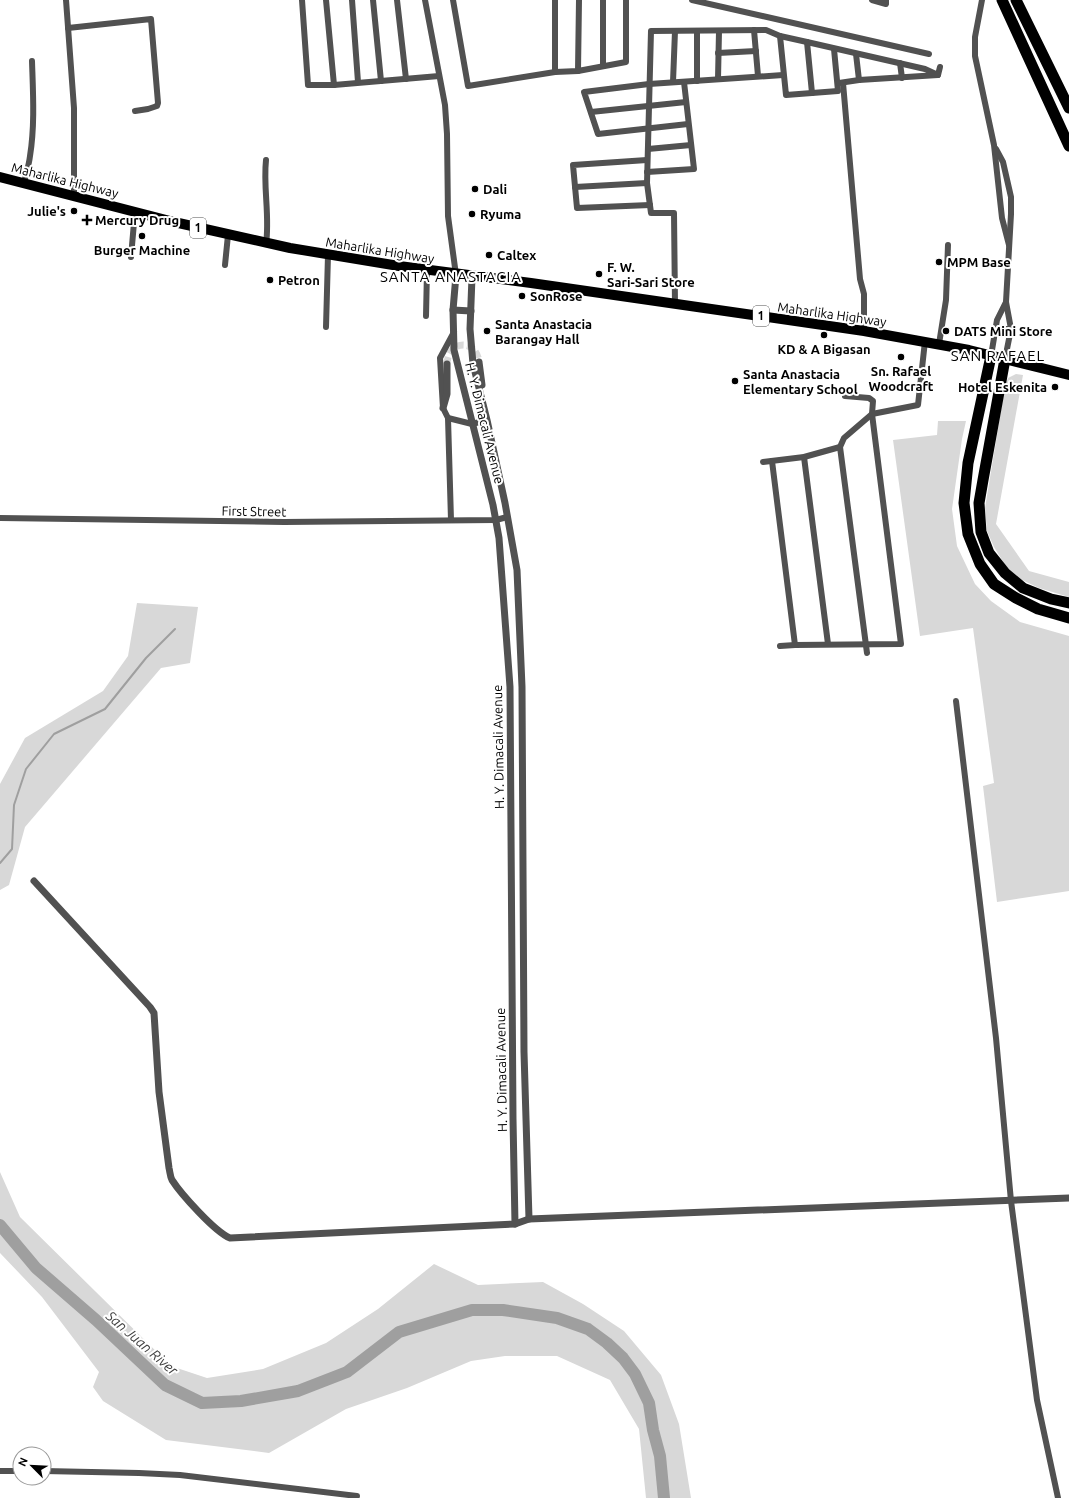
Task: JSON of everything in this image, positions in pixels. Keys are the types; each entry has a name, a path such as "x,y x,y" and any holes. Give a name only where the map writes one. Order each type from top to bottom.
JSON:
{"highway":[{"path":"1002,0 1069,146"},
{"path":"1018,3 1042,55 1067,103"},
{"name":"Maharlika Highway","path":"0,177 266,244 472,277 523,282 864,331 939,344 1069,375"},
{"path":"991,356 968,464 964,503 968,534 980,564 994,584 1016,598 1038,609 1069,618"},
{"path":"1005,359 982,480 979,503 981,532 989,553 1005,573 1022,588 1069,604"}],"street":[{"path":"66,0 74,108 74,196"},
{"path":"302,0 308,85 439,76"},
{"path":"326,0 334,84"},
{"path":"352,0 358,82"},
{"path":"373,0 381,81"},
{"path":"397,0 406,79"},
{"path":"425,0 445,104 448,216 456,274"},
{"path":"453,0 468,86 555,72 578,71 626,62 626,1 619,0"},
{"path":"555,0 555,72"},
{"path":"578,71 579,0"},
{"path":"603,0 603,66"},
{"path":"692,0 929,54"},
{"path":"872,0 886,4 886,0"},
{"path":"982,0 975,37 976,56 994,145 1002,218 1009,245"},
{"path":"68,28 151,19 158,103 157,106 135,111"},
{"path":"754,30 758,76"},
{"path":"675,304 674,212 651,213 647,183 651,31 766,30 780,36 834,49 925,68 938,75"},
{"path":"673,82 675,31"},
{"path":"697,31 697,81"},
{"path":"718,79 719,31"},
{"path":"780,36 786,95 838,91 840,83"},
{"path":"807,42 812,93"},
{"path":"834,49 840,83 860,279 864,294 864,331"},
{"path":"718,53 756,51"},
{"path":"856,54 859,80"},
{"path":"24,183 32,139 32,61"},
{"path":"900,63 902,78"},
{"path":"938,75 940,67"},
{"path":"688,124 598,134 584,92 649,84 783,75"},
{"path":"840,83 859,80 938,75"},
{"path":"647,172 694,169 684,82"},
{"path":"591,112 686,102"},
{"path":"648,149 691,145"},
{"path":"994,145 1003,162 1011,197 1012,214 1006,302 1011,329 1005,359"},
{"path":"266,160 265,170 268,227 266,244"},
{"path":"648,160 573,165 577,208 650,205"},
{"path":"574,187 647,183"},
{"path":"131,257 135,211"},
{"path":"226,265 228,235"},
{"path":"939,344 946,300 948,245"},
{"path":"326,327 328,255"},
{"path":"426,316 427,270"},
{"name":"H. Y. Dimacali Avenue","path":"456,274 453,310 454,350 496,520 502,572 510,686 515,1224"},
{"name":"H. Y. Dimacali Avenue","path":"472,277 470,329 473,364 487,420 517,570 522,687 524,1052 529,1219"},
{"path":"991,356 997,320 1006,302"},
{"path":"453,310 471,311"},
{"path":"995,329 1011,329"},
{"path":"451,520 448,418 443,408 440,358 454,332"},
{"path":"867,653 840,447 844,438 872,414 918,405 925,341"},
{"path":"479,362 483,393 482,403"},
{"path":"443,408 448,394 447,364"},
{"path":"780,646 795,644 901,644 872,414 873,401 868,398 845,396"},
{"path":"448,418 472,424 487,420"},
{"path":"763,462 804,457 840,447"},
{"path":"804,457 828,644"},
{"path":"772,461 795,644"},
{"name":"First Street","path":"0,518 278,522 496,520 507,517"},
{"path":"510,686 522,687"},
{"path":"956,701 996,1038 1011,1201 1037,1400 1052,1478 1058,1498"},
{"path":"34,881 150,1007 154,1014 159,1092 171,1178 208,1220 224,1236 230,1238 515,1224 529,1219 1069,1198"},
{"path":"0,1471 12,1471"},
{"path":"52,1472 180,1475 357,1496"}],"shaded area":[{"path":"1016,374 1023,375 996,524 1029,571 1069,582 1069,597 1039,588 1020,579 1005,565 994,547 987,531 985,508 1005,386 1008,378"},
{"path":"938,421 966,421 952,509 957,546 975,584 991,601 1020,622 1069,636 1069,891 997,902 983,786 994,783 973,628 920,636 893,440 937,435"},
{"path":"137,603 198,607 190,663 161,668 25,827 9,885 0,890 0,784 25,738 103,691 128,656"},
{"path":"0,1172 20,1217 171,1366 207,1378 263,1369 326,1343 378,1309 434,1264 478,1285 543,1282 583,1304 624,1331 661,1375 679,1424 691,1498 646,1498 639,1429 610,1380 557,1356 505,1356 471,1361 407,1388 346,1409 269,1453 166,1440 103,1401 93,1387 99,1372 42,1297 0,1253"}],"waterway":[{"path":"0,863 12,849 14,805 26,769 54,734 105,709 146,658 175,629"},
{"name":"San Juan River","path":"0,1225 36,1268 96,1320 165,1385 202,1403 241,1401 298,1391 347,1372 399,1332 472,1310 503,1310 557,1318 588,1329 607,1343 623,1358 635,1374 649,1403 653,1430 660,1456 664,1498"}],"tunnel":[{"path":"447,364 452,350 457,346 462,345 473,349 477,354 479,362"}],"place":[{"name":"Dali","path":"475,189"},
{"name":"Julie's","path":"74,211"},
{"name":"Ryuma","path":"472,214"},
{"name":"Mercury Drug","path":"87,220"},
{"name":"Burger Machine","path":"142,236"},
{"name":"Caltex","path":"489,255"},
{"name":"MPM Base","path":"939,262"},
{"name":"F. W. Sari-Sari Store","path":"599,274"},
{"name":"Petron","path":"270,280"},
{"name":"SonRose","path":"522,296"},
{"name":"Santa Anastacia Barangay Hall","path":"487,331"},
{"name":"DATS Mini Store","path":"946,331"},
{"name":"KD & A Bigasan","path":"824,335"},
{"name":"Sn. Rafael Woodcraft","path":"901,357"},
{"name":"Santa Anastacia Elementary School","path":"735,381"},
{"name":"Hotel Eskenita","path":"1055,387"}],"district":[{"name":"SANTA ANASTACIA","path":"451,277"},
{"name":"SAN RAFAEL","path":"998,356"}]}
